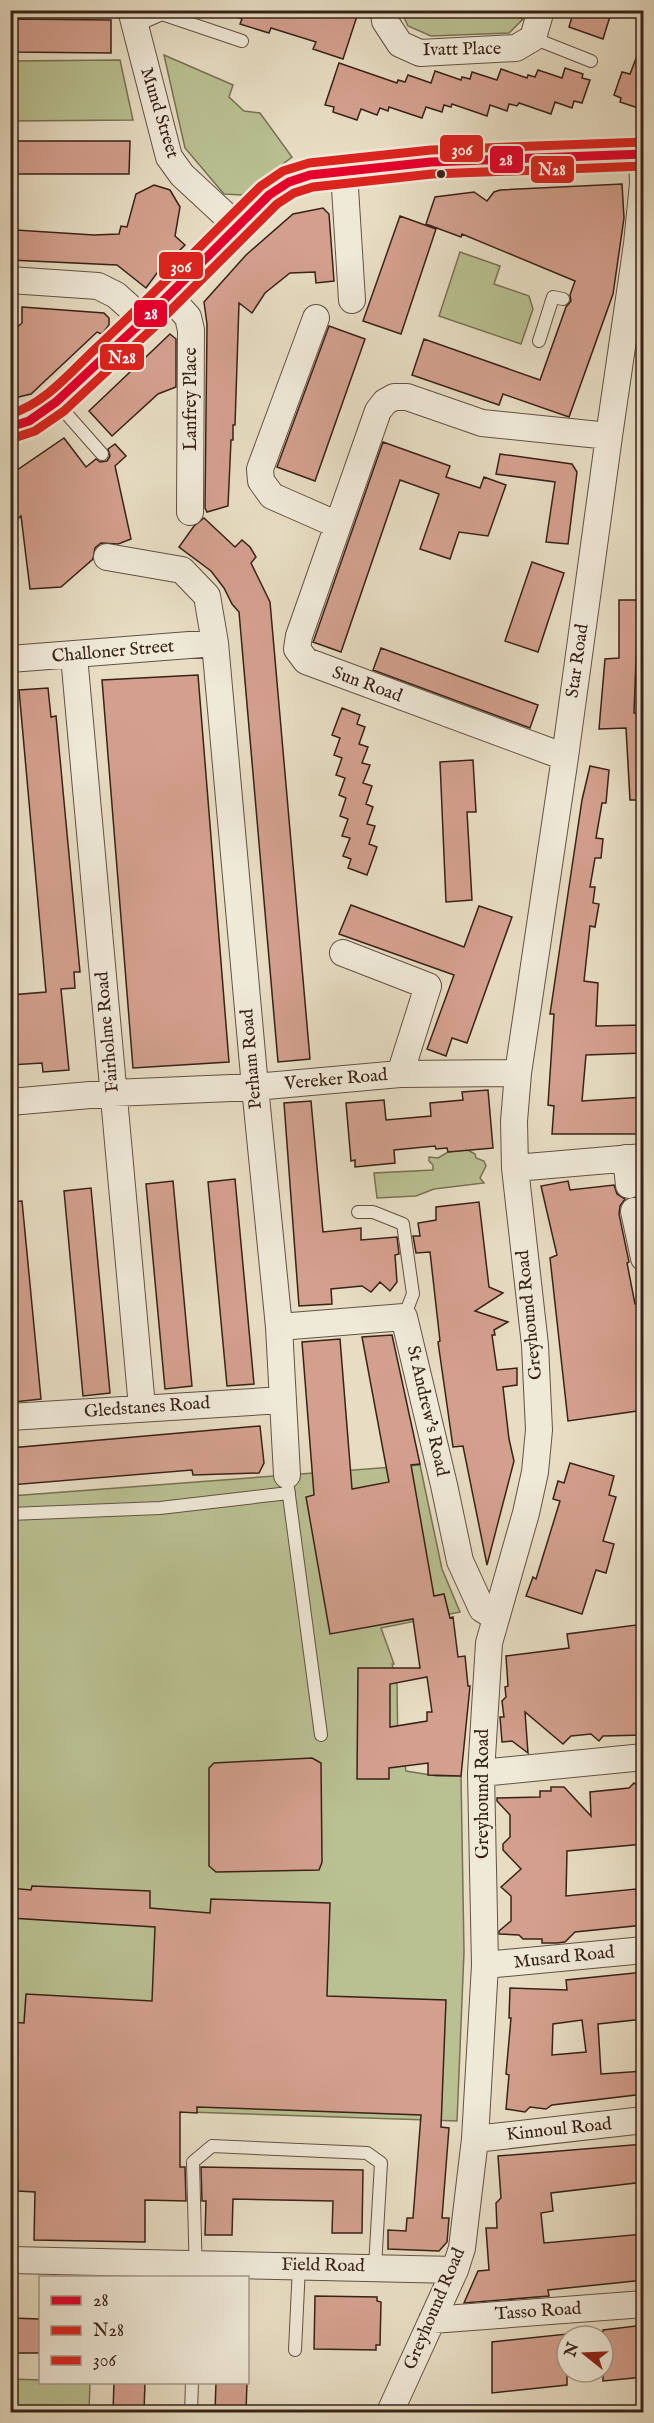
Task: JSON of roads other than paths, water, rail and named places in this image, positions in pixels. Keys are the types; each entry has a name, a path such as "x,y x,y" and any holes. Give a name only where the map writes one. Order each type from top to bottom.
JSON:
{"main road":[{"path":"10,427 29,421 56,402 144,321 269,195 289,182 310,176 431,162 643,154"}],"street":[{"name":"Ivatt Place","path":"384,10 385,21 400,44 420,53 516,48 532,38"},
{"path":"532,38 542,10"},
{"name":"Mund Street","path":"133,18 170,157 182,176 237,226"},
{"name":"Star Road","path":"515,1168 514,1121 518,1073 565,758 609,436 619,314 641,204 643,154"},
{"path":"344,172 352,300"},
{"path":"10,280 98,286 116,295 144,321"},
{"name":"Lanfrey Place","path":"168,295 188,317 191,330 190,512"},
{"path":"316,318 260,470 261,481 272,496 338,525"},
{"name":"Sun Road","path":"565,758 306,661 297,650 299,636 378,411 385,402 394,397 407,397 482,423 609,436"},
{"name":"Perham Road","path":"107,557 182,570 207,596 215,644 279,1328 288,1484"},
{"name":"Challoner Street","path":"10,660 215,644"},
{"name":"Fairholme Road","path":"74,656 142,1407"},
{"path":"343,953 428,986 400,1074"},
{"name":"Vereker Road","path":"10,1102 113,1093 255,1087 400,1074 518,1073"},
{"path":"515,1168 635,1158 629,1185"},
{"name":"Greyhound Road","path":"390,2412 455,2270 465,2235 475,2139 485,1965 481,1773 488,1653 495,1617 526,1513 535,1472 539,1430 535,1345 515,1168"},
{"path":"634,1211 644,1258"},
{"path":"279,1328 404,1317"},
{"name":"St Andrew's Road","path":"404,1317 460,1561 482,1609 495,1617"},
{"name":"Gledstanes Road","path":"10,1417 283,1400"},
{"path":"481,1773 644,1757"},
{"name":"Musard Road","path":"485,1965 644,1950"},
{"name":"Kinnoul Road","path":"475,2139 644,2120"},
{"name":"Field Road","path":"10,2260 196,2271 299,2266 455,2270"},
{"name":"Tasso Road","path":"432,2320 644,2304"}],"lane":[{"path":"133,18 162,14 242,41"},
{"path":"532,38 591,61"},
{"path":"539,341 553,297 563,299"},
{"path":"56,402 102,454"},
{"path":"358,1212 373,1212 403,1224 413,1294 404,1317"},
{"path":"10,1514 160,1508 288,1484 321,1735"},
{"path":"196,2271 193,2162 212,2146 367,2153 381,2163 375,2267"},
{"path":"295,2350 299,2266"},
{"path":"192,2384 192,2412"}]}
